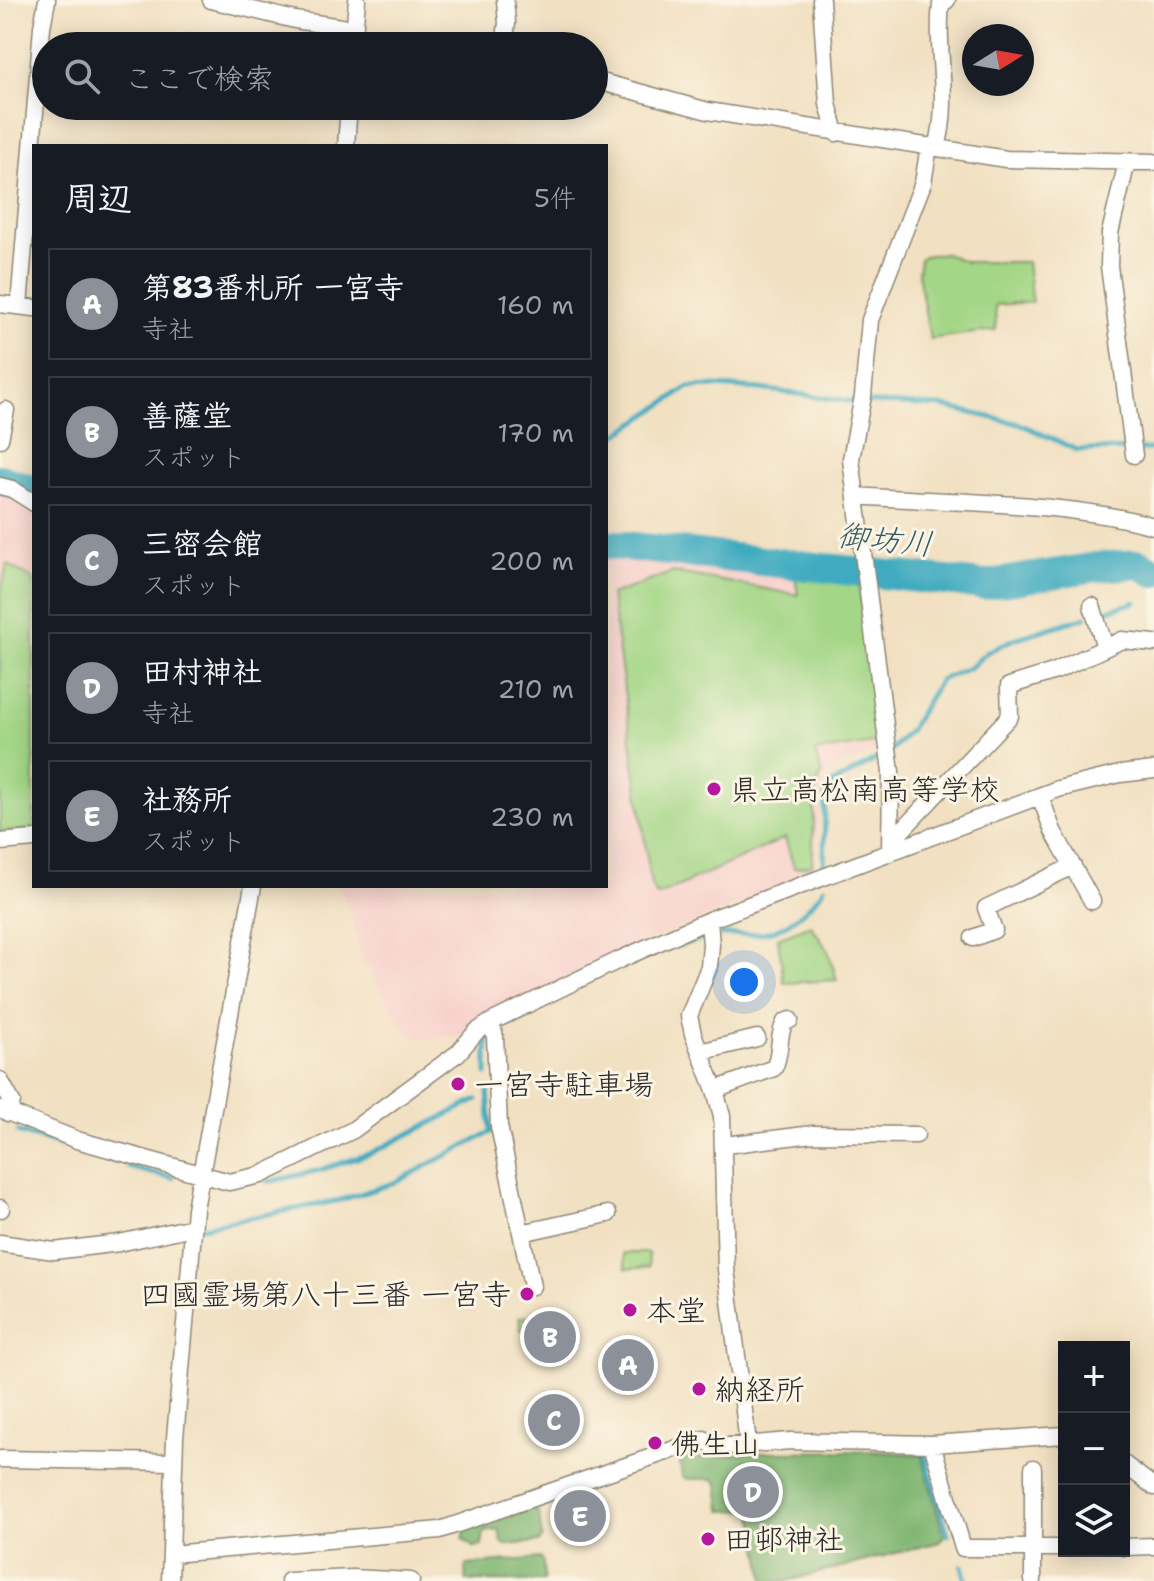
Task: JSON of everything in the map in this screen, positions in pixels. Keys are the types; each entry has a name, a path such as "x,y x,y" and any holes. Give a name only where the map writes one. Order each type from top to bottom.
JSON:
{"street":[{"path":"45,32 47,0"},
{"path":"211,0 295,20 330,32"},
{"path":"357,0 357,32"},
{"path":"505,0 506,32"},
{"path":"821,0 828,104 836,133"},
{"path":"890,848 891,772 852,448 863,401 870,320 923,183 933,147 943,128 945,105 939,19 941,4 947,0"},
{"path":"608,84 708,111 1006,159 1154,162"},
{"path":"37,144 38,120"},
{"path":"346,144 348,120"},
{"path":"1127,162 1110,233 1109,266 1134,455"},
{"path":"0,304 27,307 32,208"},
{"path":"0,439 6,410"},
{"path":"0,486 12,489 32,502"},
{"path":"856,496 1064,510 1120,517 1154,526"},
{"path":"1092,606 1105,647"},
{"path":"890,848 1010,716 1009,686 1056,671 1122,640 1154,643"},
{"path":"0,1080 12,1102 4,1111 77,1140 202,1175 229,1182 248,1179 353,1130 458,1053 476,1032 491,1022 621,959 709,920 890,848 1087,782 1154,770"},
{"path":"1040,796 1053,831 1092,901"},
{"path":"0,842 32,839"},
{"path":"973,938 994,930 986,908 1073,866"},
{"path":"170,1581 174,1462 193,1227 253,888"},
{"path":"709,920 709,967 689,1016 715,1090 725,1145 726,1269 748,1443"},
{"path":"715,1090 774,1068 781,1054 781,1030 790,1020"},
{"path":"491,1022 495,1037 499,1126 532,1286"},
{"path":"700,1052 757,1038"},
{"path":"725,1145 813,1134 916,1135"},
{"path":"521,1233 608,1214"},
{"path":"0,1243 54,1251 119,1243 193,1227"},
{"path":"171,1554 440,1530 704,1439 715,1447 791,1441 932,1444 1058,1435"},
{"path":"932,1444 963,1548 1058,1548"},
{"path":"0,1459 174,1462"},
{"path":"1033,1468 1033,1581"},
{"path":"1130,1469 1154,1487"},
{"path":"1130,1547 1154,1546"},
{"path":"289,1581 382,1578 411,1581"}],"shaded area":[{"path":"0,491 32,507 32,832 0,834"},
{"name":"県立高松南高等学校","path":"608,550 860,579 883,748 832,771 823,782 816,873 651,940 492,1013 464,1035 421,1040 407,1034 364,963 349,910 339,888 608,888"}],"green space":[{"path":"944,253 966,262 1027,262 1032,302 995,305 996,330 930,339 918,273 920,259"},
{"path":"7,564 32,579 32,830 0,832 0,596"},
{"path":"673,572 798,595 795,576 859,583 880,742 815,752 822,774 815,791 812,865 794,868 785,838 657,896 651,885 611,595"},
{"path":"811,925 828,951 837,980 784,983 778,938"},
{"path":"623,1253 648,1253 649,1267 626,1269"},
{"path":"543,1314 561,1321 561,1324 521,1330 519,1317"},
{"path":"872,1451 922,1455 944,1536 939,1542 787,1581 765,1581 753,1513 747,1510 724,1511 718,1483 713,1479 687,1479 682,1476 680,1462 684,1459 765,1452"},
{"path":"533,1509 539,1513 542,1537 539,1542 505,1545 499,1530 484,1532 482,1546 473,1547 463,1539 465,1530"},
{"path":"540,1558 544,1581 466,1581 465,1568 468,1565"}],"waterway":[{"path":"608,441 689,387 717,386 856,402 941,406 1020,424 1077,450 1154,449"},
{"name":"御坊川","path":"0,479 32,489"},
{"name":"御坊川","path":"608,544 983,585 1096,567 1140,564 1154,572"},
{"path":"1099,613 1136,602"},
{"path":"892,749 909,731 940,680 971,667 987,652 1014,639 1086,617"},
{"path":"824,869 825,796 832,784 884,755"},
{"path":"721,935 757,934 777,929 804,912 824,888"},
{"path":"680,945 701,939"},
{"path":"499,1028 530,1016"},
{"path":"487,1039 487,1074"},
{"path":"202,1227 341,1200 394,1183 491,1132 488,1090"},
{"path":"268,1182 369,1154 477,1100"},
{"path":"18,1132 65,1146"},
{"path":"85,1152 115,1162"},
{"path":"128,1167 173,1178"},
{"path":"923,1449 948,1535"},
{"path":"962,1566 966,1581"}],"place":[{"name":"県立高松南高等学校","path":"714,789"},
{"name":"一宮寺駐車場","path":"458,1084"},
{"name":"四國霊場第八十三番 一宮寺","path":"527,1294"},
{"name":"本堂","path":"630,1310"},
{"name":"善薩堂","path":"550,1337"},
{"name":"第83番札所 一宮寺","path":"628,1365"},
{"name":"納経所","path":"699,1389"},
{"name":"三密会館","path":"554,1420"},
{"name":"佛生山","path":"655,1443"},
{"name":"田村神社","path":"753,1492"},
{"name":"社務所","path":"580,1516"},
{"name":"田邨神社","path":"708,1539"}]}
